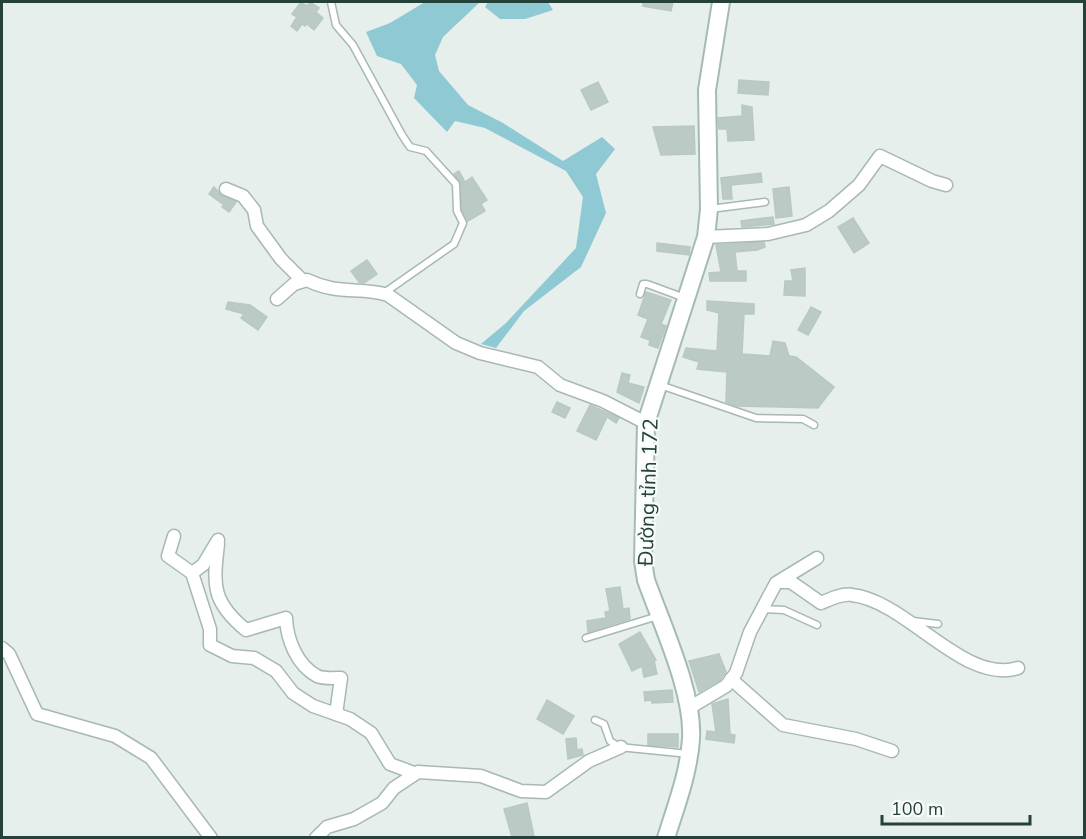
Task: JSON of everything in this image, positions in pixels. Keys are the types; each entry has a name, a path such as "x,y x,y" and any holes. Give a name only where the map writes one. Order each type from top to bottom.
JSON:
{"main road":[{"name":"Đường tỉnh 172","path":"666,837 689,754 689,708 643,561 646,423 706,237 709,210 707,90 721,2"}],"street":[{"path":"706,237 768,234 806,225 829,212 859,185 880,156 932,182 946,185"},
{"path":"226,189 243,196 254,210 257,226 281,259 302,280"},
{"path":"277,299 302,280 332,290 383,294 395,298 456,343 480,353 538,367 560,385 603,401 646,423"},
{"path":"174,536 168,556 192,573 210,629 210,645 232,656 254,658 276,671 293,693 313,706 350,719 371,733 390,764 414,773 481,776 521,791 546,792 588,761 621,747"},
{"path":"192,573 203,565 218,540 215,587 226,614 246,630 286,618 286,633 297,656 318,677 341,678 336,714"},
{"path":"689,708 720,691 731,679 761,609 779,582 817,558"},
{"path":"779,582 791,582 821,603 850,594 870,598 974,663 1003,673 1018,668"},
{"path":"2,648 9,654 38,714 115,736 151,758 211,837"},
{"path":"731,679 783,725 856,739 892,751"},
{"path":"316,837 327,827 354,819 382,803 394,788 414,773"}],"lane":[{"path":"331,2 336,25 353,45 410,147 426,151 456,184 457,211 463,223 454,244 383,294"},
{"path":"709,210 765,202"},
{"path":"640,294 644,284 647,284 686,298"},
{"path":"657,384 756,418 803,419 814,425"},
{"path":"761,609 784,610 817,625"},
{"path":"586,638 659,616"},
{"path":"907,620 938,624"},
{"path":"595,720 603,724 613,744 621,747 689,754"}],"water":[{"path":"425,2 480,2 443,37 435,55 439,71 468,105 503,123 563,161 602,137 615,149 596,174 606,213 581,267 524,311 496,348 481,344 506,323 576,248 583,197 566,171 485,128 455,121 447,132 414,98 417,85 401,64 377,56 366,32 390,23"},
{"path":"488,2 548,2 553,10 525,19 500,19 485,7"}],"building":[{"path":"301,2 307,6 310,2 319,8 316,12 323,18 314,30 307,24 305,26 302,24 297,31 291,26 297,17 292,14"},
{"path":"643,2 673,2 671,11 643,6"},
{"path":"739,80 769,82 768,95 738,93"},
{"path":"598,82 608,102 591,110 581,90"},
{"path":"742,105 752,107 754,140 728,141 727,129 719,129 718,118 742,116"},
{"path":"694,126 695,154 661,155 653,127"},
{"path":"459,171 465,182 472,177 487,200 481,204 485,211 468,221 462,210 461,183 454,174"},
{"path":"761,173 762,182 731,185 732,199 723,199 721,178"},
{"path":"214,187 222,196 236,202 229,212 222,207 224,205 209,194"},
{"path":"789,187 792,216 776,218 773,189"},
{"path":"773,217 774,224 742,227 741,221"},
{"path":"853,218 869,243 854,253 838,227"},
{"path":"764,242 765,247 757,250 735,252 737,271 746,271 746,281 710,281 709,273 721,272 716,245"},
{"path":"657,243 690,247 689,255 657,251"},
{"path":"367,260 377,274 364,283 359,282 351,271"},
{"path":"805,268 805,296 784,295 785,281 793,281 791,270"},
{"path":"646,292 671,300 661,324 666,326 658,348 649,345 650,340 641,337 648,319 638,315"},
{"path":"707,301 754,304 754,314 744,314 742,354 770,356 773,341 785,343 789,356 796,357 834,387 818,408 737,406 726,402 727,372 697,369 699,362 683,357 686,348 717,351 719,313 707,310"},
{"path":"228,302 250,305 267,317 258,330 241,318 244,314 226,309"},
{"path":"811,307 821,312 808,335 798,330"},
{"path":"622,373 630,375 628,383 644,387 639,403 617,392"},
{"path":"557,402 570,408 565,418 552,412"},
{"path":"590,405 619,418 616,423 607,417 596,440 577,431"},
{"path":"620,587 623,609 629,608 630,619 588,632 587,621 606,618 605,612 610,611 606,589"},
{"path":"640,632 656,660 654,661 657,674 644,677 642,666 632,671 619,644"},
{"path":"719,654 726,672 720,680 699,692 689,661"},
{"path":"672,690 673,702 645,701 644,692"},
{"path":"728,699 730,734 735,735 734,743 706,739 707,731 716,732 712,704"},
{"path":"547,700 574,716 563,734 537,719"},
{"path":"648,734 678,734 678,747 648,745"},
{"path":"576,738 577,750 582,749 583,755 568,759 566,739"},
{"path":"527,803 534,836 512,837 504,809"}]}
